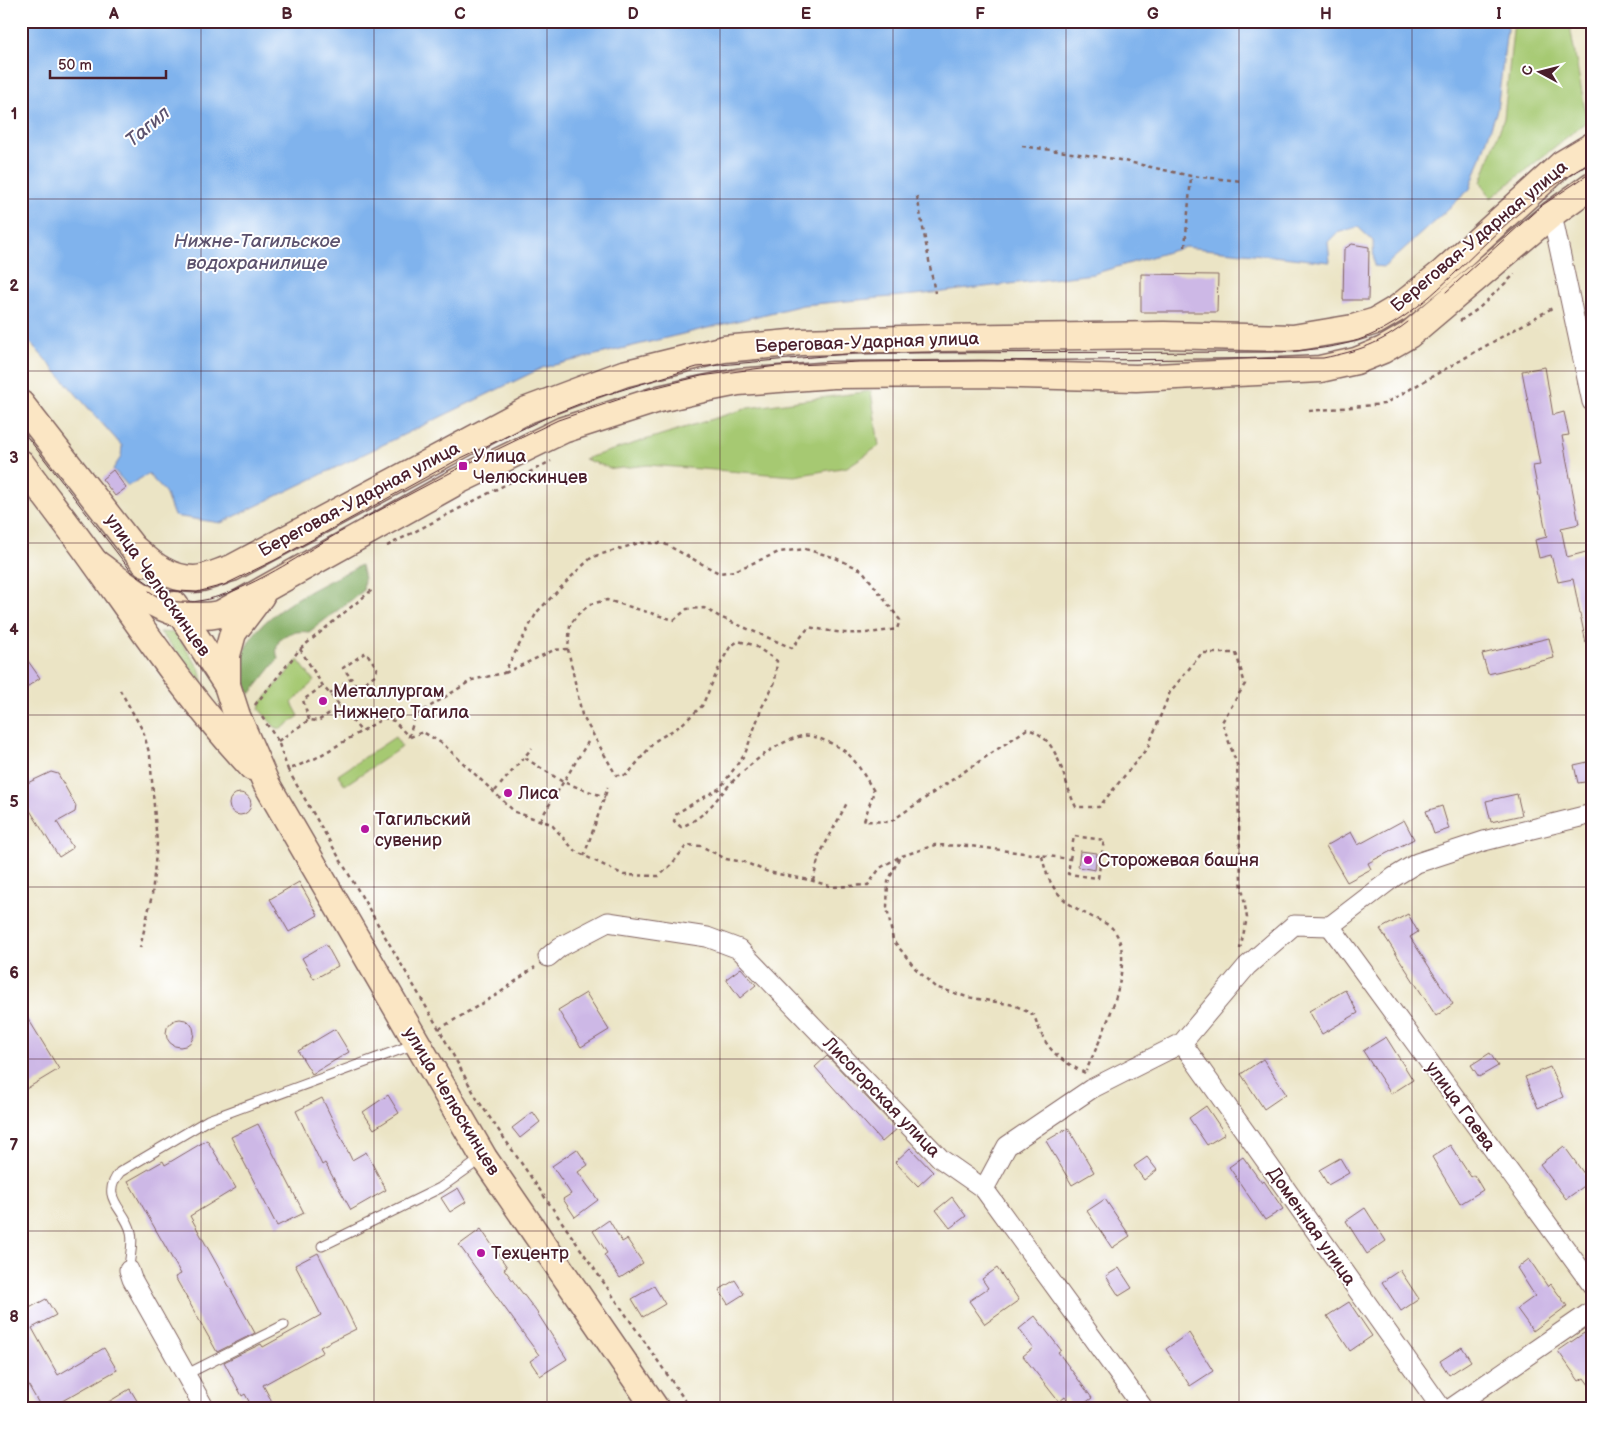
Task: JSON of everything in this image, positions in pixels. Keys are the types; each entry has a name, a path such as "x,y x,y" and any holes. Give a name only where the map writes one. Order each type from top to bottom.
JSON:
{"main road":[{"name":"Береговая-Ударная улица","path":"136,550 156,568 174,576 196,580 232,568 527,410 623,374 724,349 801,342 937,338 1164,335 1293,338 1353,328 1376,321 1398,308 1443,272 1562,164 1592,146"},
{"name":"Береговая-Ударная улица","path":"96,563 146,599 182,616 220,614 458,481 563,430 659,400 738,382 833,375 981,374 1136,378 1320,369 1356,360 1383,350 1409,335 1552,214 1592,185"},
{"name":"улица Челюскинцев","path":"21,404 136,550 227,685 247,707 266,783"},
{"name":"улица Челюскинцев","path":"21,463 96,563 153,647 208,719 266,783 484,1158 656,1409"},
{"name":"Береговая-Ударная улица","path":"227,685 227,655 233,633 266,589"}],"street":[{"path":"1552,214 1592,402"},
{"path":"984,1189 1007,1146 1088,1081 1182,1042 1247,966 1294,926 1330,926 1394,877 1417,863 1484,841 1592,814"},
{"name":"Лисогорская улица","path":"548,957 560,947 608,922 708,936 739,949 941,1159 984,1189 1144,1409"},
{"name":"улица Гаева","path":"1330,926 1592,1285"},
{"name":"Доменная улица","path":"1182,1042 1442,1409"},
{"path":"129,1270 132,1279 205,1409"},
{"path":"1450,1409 1592,1311"}],"lane":[{"path":"129,1270 132,1233 112,1196 114,1181 120,1172 208,1120 418,1043"},
{"path":"322,1246 440,1188 484,1158"},
{"path":"187,1374 284,1325"}],"path":[{"path":"1022,146 1115,159 1191,176 1242,181"},
{"path":"1184,247 1191,176"},
{"path":"917,196 935,293"},
{"path":"1454,325 1478,309 1520,270"},
{"path":"1309,411 1384,404 1570,298"},
{"path":"382,549 555,458"},
{"path":"504,673 537,612 592,557 639,543 663,543 719,573 734,571 778,552 805,549 833,557 862,570 900,620 897,629 864,634 844,634 809,627 792,648 720,617 704,608 687,609 674,620 607,600 591,604 578,614 570,626 568,649 582,715 616,775 627,775 655,741 680,726 702,706 712,678 730,646 738,642 754,645 777,661 775,682 762,707 754,735 745,754 720,788 677,813 674,821 681,827 698,820 733,781 756,760 803,735 817,737 847,753 874,791 864,822 890,822 1027,729 1036,732 1047,740 1065,774 1068,793 1076,807 1099,807 1148,747 1170,692 1202,653 1236,653 1245,684 1222,722 1237,765 1241,880 1247,918 1232,984"},
{"path":"372,590 300,649 247,707 278,741 288,770 439,1029 477,1099 691,1409"},
{"path":"300,649 323,686 361,731"},
{"path":"409,737 415,716 472,680 504,673 554,650 568,649"},
{"path":"366,652 376,668 376,674 358,688 351,678 343,668 366,652"},
{"path":"330,694 351,678"},
{"path":"309,720 303,700 323,686"},
{"path":"120,690 143,731 150,756 157,843 152,895 140,948"},
{"path":"278,741 309,720 318,721 341,706"},
{"path":"288,770 316,758 384,718 391,720 409,737"},
{"path":"409,737 423,732 443,744 495,791 515,812 551,824 575,851 624,875 659,876 671,865 686,845 701,846 726,859 744,862 768,872 833,887 868,885 880,868 899,857 935,845 970,846 1070,859"},
{"path":"540,820 588,742"},
{"path":"495,791 532,748"},
{"path":"524,758 563,782 605,797"},
{"path":"584,856 608,787"},
{"path":"813,881 819,856 848,801"},
{"path":"1074,836 1104,840 1098,878 1068,874 1070,859 1074,836"},
{"path":"899,857 888,882 887,907 893,940 915,968 935,987 967,998 1014,1005 1034,1015 1042,1040 1063,1062 1088,1081 1113,1011 1121,976 1121,942 1111,927 1079,910 1056,894 1046,874 1042,856"},
{"path":"439,1029 498,994 548,957"}],"green space":[{"path":"1514,21 1569,21 1587,121 1491,198 1481,182 1504,118"},
{"path":"871,391 879,446 847,467 795,476 648,465 613,469 584,459 748,408"},
{"path":"361,565 364,579 363,591 309,632 296,632 284,636 277,645 278,659 250,694 242,671 245,650 257,631 275,614 297,599 320,585"},
{"path":"160,632 175,633 199,668 204,684"},
{"path":"298,660 314,681 292,703 299,716 281,729 275,727 259,709 261,703"},
{"path":"395,737 402,747 345,785 338,775"}],"water":[{"name":"Нижне-Тагильское водохранилище","path":"21,21 1508,21 1497,110 1470,189 1384,267 1374,266 1373,241 1358,227 1337,233 1328,242 1330,262 1185,247 1093,274 935,293 803,305 542,368 221,523 174,516 165,492 148,474 128,486 113,469 121,457 122,446 21,332"}],"building":[{"path":"1352,244 1369,247 1368,300 1343,300 1344,249"},
{"path":"1141,274 1218,275 1217,312 1141,312"},
{"path":"1545,367 1553,415 1564,412 1569,435 1562,436 1579,524 1561,528 1567,557 1586,552 1592,578 1592,643 1586,643 1573,579 1558,582 1551,555 1539,558 1535,540 1547,537 1533,466 1540,465 1522,371"},
{"path":"113,470 126,488 115,496 102,479"},
{"path":"1549,638 1554,658 1488,674 1482,654"},
{"path":"21,651 40,678 21,691"},
{"path":"1592,761 1592,781 1578,783 1574,765"},
{"path":"51,772 58,774 76,806 75,812 57,822 73,848 59,857 21,796 21,786"},
{"path":"240,793 250,800 251,804 244,814 240,815 230,808 229,804 236,794"},
{"path":"1517,794 1522,815 1491,822 1486,801"},
{"path":"1442,806 1449,829 1434,834 1426,811"},
{"path":"1404,820 1414,839 1368,863 1371,869 1347,882 1326,846 1351,832 1358,845"},
{"name":"Сторожевая башня","path":"1080,851 1097,853 1095,870 1078,867"},
{"path":"299,882 318,915 289,932 270,899"},
{"path":"1408,914 1418,932 1410,937 1453,1004 1436,1016 1380,929"},
{"path":"326,944 338,966 314,979 302,958"},
{"path":"741,968 756,985 740,998 726,979"},
{"path":"1345,990 1358,1013 1322,1034 1309,1011"},
{"path":"586,993 609,1030 581,1047 558,1010"},
{"path":"21,1007 59,1069 21,1092"},
{"path":"180,1019 190,1023 194,1033 190,1043 180,1047 170,1043 166,1033 170,1023"},
{"path":"335,1029 349,1052 312,1074 298,1051"},
{"path":"1386,1037 1413,1080 1391,1094 1363,1051"},
{"path":"1490,1053 1498,1066 1479,1077 1471,1065"},
{"path":"827,1056 897,1129 882,1142 815,1067"},
{"path":"1263,1059 1286,1094 1264,1109 1241,1074"},
{"path":"1550,1067 1563,1097 1538,1108 1525,1077"},
{"path":"388,1095 399,1113 374,1129 363,1112"},
{"path":"322,1098 352,1160 366,1152 386,1190 351,1210 325,1163 322,1165 296,1111"},
{"path":"1206,1106 1225,1134 1207,1145 1189,1118"},
{"path":"533,1112 540,1122 520,1138 512,1128"},
{"path":"258,1124 304,1213 277,1226 231,1137"},
{"path":"1068,1128 1094,1172 1072,1185 1046,1141"},
{"path":"207,1140 236,1188 190,1216 255,1333 217,1352 175,1277 181,1274 128,1181 163,1161 165,1165"},
{"path":"1450,1145 1471,1177 1474,1175 1483,1190 1460,1204 1432,1157"},
{"path":"1564,1146 1590,1182 1566,1199 1540,1164"},
{"path":"910,1148 933,1172 918,1186 895,1162"},
{"path":"577,1149 588,1165 578,1172 598,1200 575,1217 563,1199 571,1194 552,1166"},
{"path":"1147,1157 1157,1170 1144,1180 1134,1166"},
{"path":"1243,1157 1262,1183 1264,1181 1283,1209 1265,1220 1229,1167"},
{"path":"1340,1158 1349,1173 1328,1185 1319,1170"},
{"path":"458,1188 466,1202 450,1212 441,1198"},
{"path":"952,1197 966,1216 950,1228 936,1210"},
{"path":"1105,1199 1130,1236 1112,1248 1087,1211"},
{"path":"1365,1208 1386,1241 1367,1254 1346,1221"},
{"path":"609,1220 622,1242 627,1239 643,1263 620,1278 604,1255 607,1253 593,1231"},
{"path":"481,1229 507,1267 504,1269 536,1311 567,1359 540,1376 530,1361 539,1355 459,1245"},
{"path":"318,1253 356,1329 320,1347 323,1352 263,1385 276,1409 253,1409 245,1394 242,1396 224,1362 261,1344 263,1347 321,1315 295,1265"},
{"path":"1529,1259 1548,1287 1551,1284 1567,1306 1533,1331 1517,1309 1535,1296 1517,1268"},
{"path":"997,1268 1019,1300 985,1324 969,1301 988,1288 982,1279"},
{"path":"1119,1268 1132,1288 1119,1296 1106,1276"},
{"path":"1400,1270 1419,1299 1401,1311 1382,1282"},
{"path":"735,1280 744,1294 728,1304 719,1290"},
{"path":"654,1286 665,1304 643,1317 632,1299"},
{"path":"46,1299 56,1315 32,1328 58,1375 104,1348 117,1370 48,1409 42,1409 21,1372 21,1310 22,1312"},
{"path":"1349,1302 1372,1336 1350,1351 1327,1316"},
{"path":"1035,1316 1061,1350 1058,1352 1092,1398 1077,1409 1074,1409 1065,1397 1059,1402 1023,1356 1033,1348 1019,1329"},
{"path":"1189,1333 1213,1371 1190,1386 1166,1349"},
{"path":"1584,1333 1592,1344 1592,1389 1584,1378 1579,1381 1558,1351"},
{"path":"1462,1347 1471,1361 1449,1375 1440,1361"},
{"path":"130,1389 142,1409 97,1409 128,1390"}],"tram line":[{"path":"21,429 131,571 158,590 197,592 224,585 275,560 459,459 554,414 592,399 697,367 858,353 1279,352 1325,348 1358,340 1386,328 1417,307 1523,209 1564,179 1592,162"},
{"path":"1446,292 1541,206 1592,172"},
{"path":"645,390 701,376 777,366 859,362 1323,358 1368,346 1388,336 1408,322"},
{"path":"361,520 463,466 558,420 626,397"},
{"path":"149,591 170,601 195,602 221,596 276,570 344,530"}],"place":[{"name":"Улица Челюскинцев","path":"463,466"},
{"name":"Металлургам Нижнего Тагила","path":"323,701"},
{"name":"Лиса","path":"508,793"},
{"name":"Тагильский сувенир","path":"365,829"},
{"name":"Сторожевая башня","path":"1088,860"},
{"name":"Техцентр","path":"481,1253"}],"water label":[{"name":"Тагил","path":"147,126"}]}
